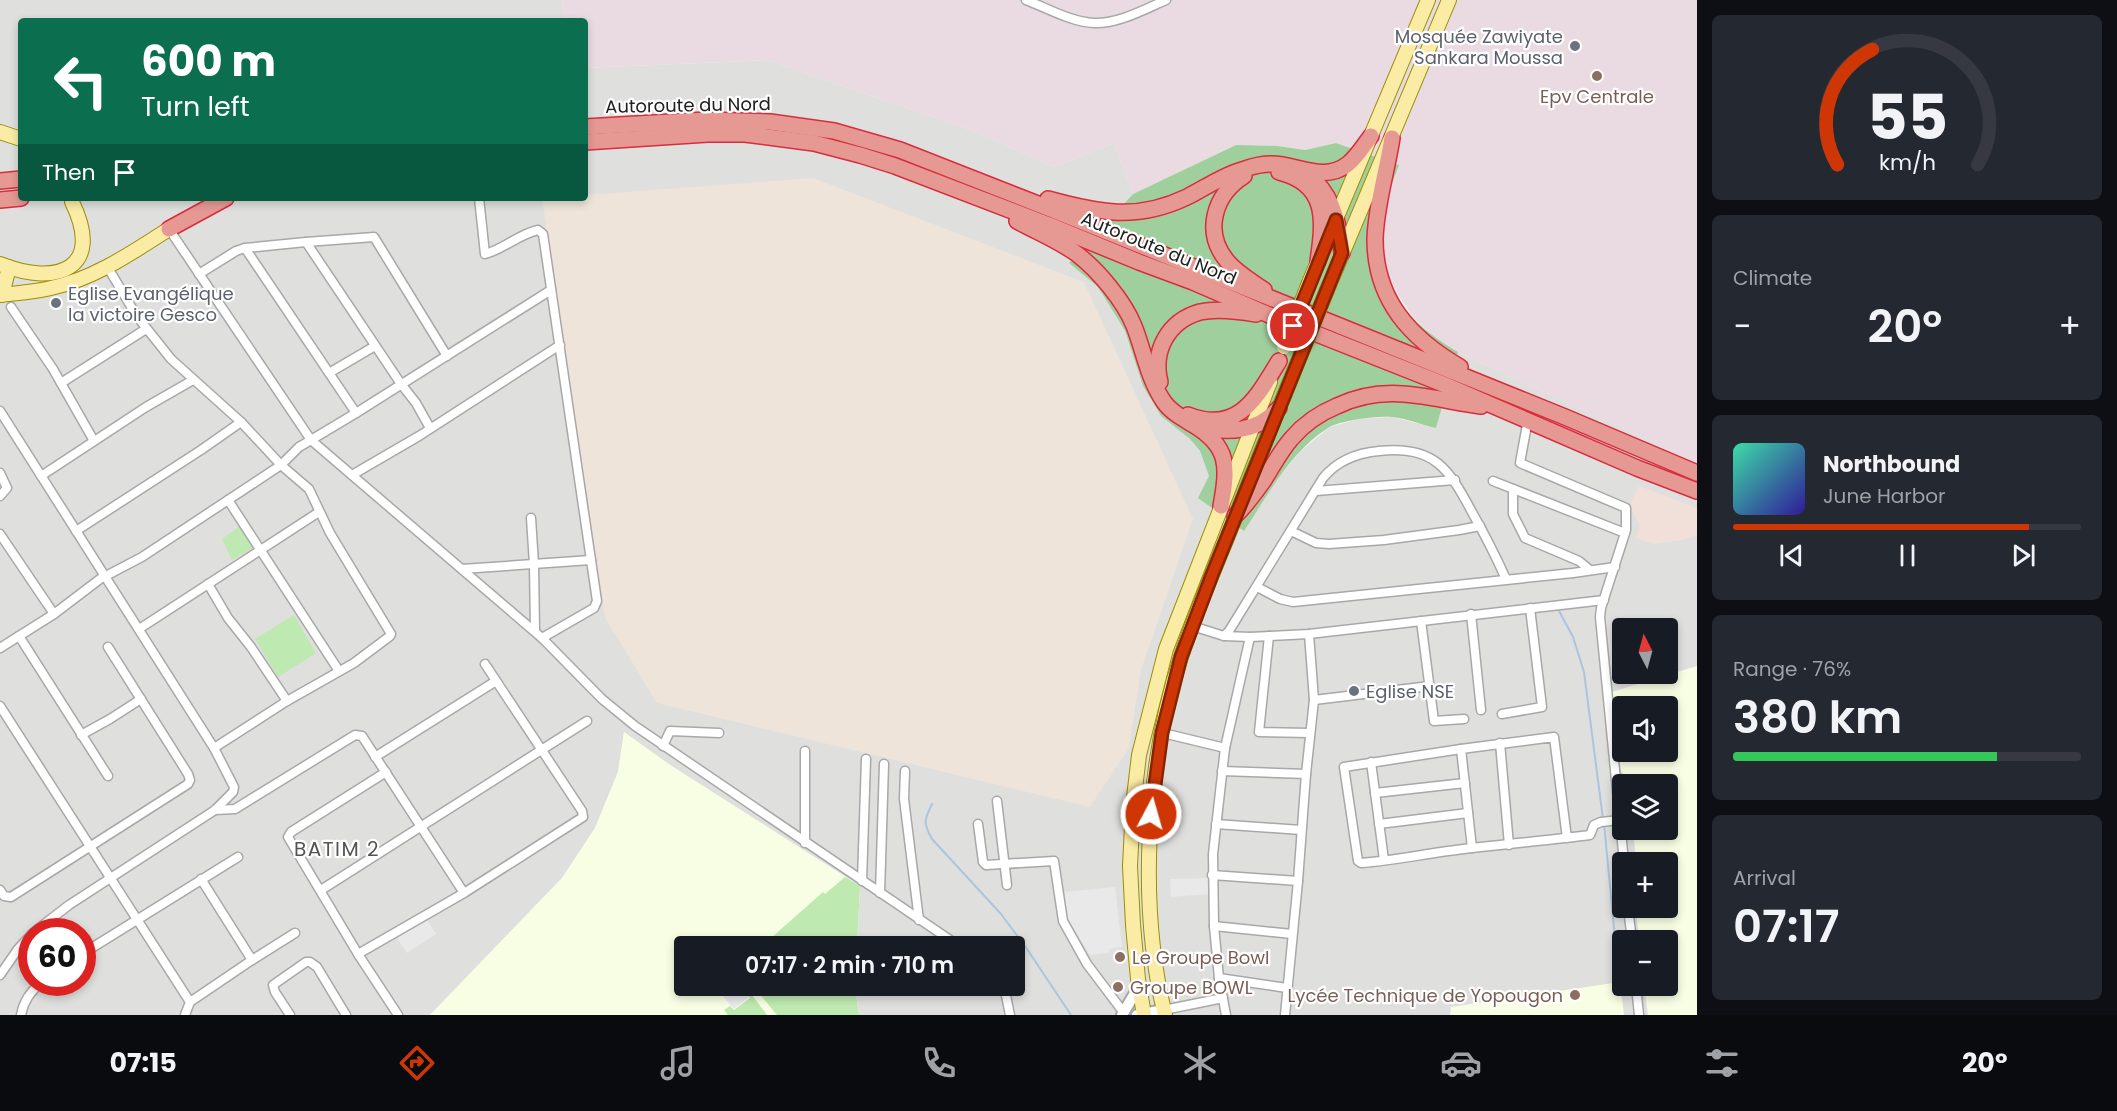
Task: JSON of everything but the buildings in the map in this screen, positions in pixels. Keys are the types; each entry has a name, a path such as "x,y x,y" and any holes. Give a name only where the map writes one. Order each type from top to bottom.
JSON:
{"highway":[{"name":"Autoroute du Nord","path":"588,127 744,120 834,131 900,150 984,182 1697,473"},
{"name":"Autoroute du Nord","path":"588,141 708,134 774,136 860,155 904,169 1193,282 1697,491"},
{"path":"984,182 1085,209 1128,213 1160,208 1242,169 1272,164 1316,172 1340,169 1348,164 1371,135"},
{"path":"1392,138 1375,240 1379,272 1390,303 1403,323 1434,351 1521,400"},
{"path":"1297,169 1320,185 1332,204 1342,253"},
{"path":"1292,307 1240,273 1220,252 1213,226 1217,207 1226,191 1243,177 1265,171 1289,175 1306,186 1318,200 1322,213 1318,261"},
{"path":"0,181 18,178"},
{"path":"972,197 1076,253 1095,270 1133,323 1155,387 1165,404 1180,417 1198,427 1217,444 1226,461 1221,506"},
{"path":"0,200 18,198"},
{"path":"169,229 220,201"},
{"path":"1274,317 1226,311 1208,311 1189,316 1171,330 1162,344 1158,354 1158,374 1165,394 1184,414 1212,421 1229,418 1240,413 1252,403 1281,354"},
{"path":"1235,516 1263,482 1291,438 1324,412 1348,400 1384,392 1434,397 1502,409"},
{"path":"1198,427 1226,431 1252,428 1268,419 1279,408"}],"main road":[{"path":"1142,1014 1130,866 1138,755 1156,681 1176,621 1318,261 1428,0"},
{"path":"1162,1013 1152,928 1151,814 1162,733 1173,684 1192,626 1235,516 1342,253 1449,0"},
{"path":"0,132 18,138"},
{"path":"72,202 81,220 84,237 83,250 74,263 66,270 48,274 34,274 4,266 1,295 53,288 82,278 169,229"}],"street":[{"path":"1026,0 1082,22 1096,23 1137,13 1166,0"},
{"path":"479,201 485,254 499,251 529,232 538,230 543,234 591,560 596,605 538,635"},
{"path":"169,229 311,440 538,635 602,699 636,726 944,936"},
{"path":"199,274 229,254 245,248 374,237 447,356"},
{"path":"306,242 416,403 430,428"},
{"path":"245,248 356,413"},
{"path":"106,266 146,329 171,359 241,422 281,465 309,489 330,533 391,634 362,657 214,748"},
{"path":"0,648 54,614 104,577 142,557 281,465 298,447 551,290"},
{"path":"11,307 61,383 94,441"},
{"path":"61,383 146,329"},
{"path":"352,475 560,345"},
{"path":"329,374 375,346"},
{"path":"41,476 146,407 193,380"},
{"path":"0,411 214,748 234,787 233,792 215,810 110,878 54,918"},
{"path":"1528,419 1520,463 1625,507 1625,533 1604,600 1600,624 1615,774"},
{"path":"76,531 241,422"},
{"path":"1224,636 1236,622 1331,469 1341,461 1355,455 1395,450 1418,453 1439,463 1455,480 1506,579"},
{"path":"0,473 6,481 7,488 0,495"},
{"path":"1316,491 1455,480"},
{"path":"1493,481 1625,533"},
{"path":"1514,489 1512,514 1526,538 1579,561 1590,570"},
{"path":"228,500 339,671"},
{"path":"139,630 319,512"},
{"path":"531,518 538,635"},
{"path":"1291,531 1316,543 1329,544 1416,536 1480,526"},
{"path":"0,534 54,614"},
{"path":"462,569 591,560"},
{"path":"1257,587 1280,600 1293,602 1616,567"},
{"path":"208,584 228,618 251,647 287,702"},
{"path":"1176,621 1224,636 1250,637 1309,634 1604,600"},
{"path":"1502,714 1542,707 1530,608"},
{"path":"1471,615 1481,710"},
{"path":"1421,621 1434,721 1464,719"},
{"path":"1285,1015 1298,881 1305,774 1314,700 1309,634"},
{"path":"19,636 108,776"},
{"path":"1269,636 1259,732 1310,733"},
{"path":"1226,1015 1219,978 1212,875 1224,748 1250,637"},
{"path":"0,890 4,896 11,897 188,784 190,780 108,648"},
{"path":"358,954 464,892 583,817 582,811 485,664"},
{"path":"375,757 496,681"},
{"path":"1156,681 1173,684"},
{"path":"1314,700 1430,686"},
{"path":"81,735 141,699"},
{"path":"1,709 190,1002"},
{"path":"321,890 587,721"},
{"path":"663,746 668,734 673,731 718,733"},
{"path":"1162,733 1224,748"},
{"path":"215,810 235,809 355,735 362,736 464,892"},
{"path":"1567,838 1555,737 1461,748 1345,766 1344,768 1358,861 1364,863 1472,848 1509,845 1567,838 1590,835 1592,827 1612,821"},
{"path":"1500,743 1509,845"},
{"path":"1461,748 1472,848"},
{"path":"805,751 805,843"},
{"path":"862,881 866,759"},
{"path":"1371,762 1384,860"},
{"path":"880,893 884,764"},
{"path":"905,771 904,799 919,920"},
{"path":"1222,771 1305,774"},
{"path":"386,772 289,835 291,845 398,1015"},
{"path":"1376,794 1465,783"},
{"path":"997,801 1007,885"},
{"path":"1379,824 1468,813"},
{"path":"978,824 983,862 986,865 1005,862 1054,861 1063,921 1087,964 1123,1014 1135,993 1138,978"},
{"path":"1216,824 1301,830"},
{"path":"96,945 238,857"},
{"path":"1212,875 1298,881"},
{"path":"201,879 252,960"},
{"path":"1214,926 1292,934"},
{"path":"185,1015 190,1002 295,933"},
{"path":"0,975 18,949"},
{"path":"290,1015 273,985 306,962 317,967 346,1015"},
{"path":"1219,978 1287,988"},
{"path":"21,1015 27,996"},
{"path":"1006,996 1010,1015"},
{"path":"1637,996 1639,1015"},
{"path":"1142,1014 1162,1013 1223,998"}],"shaded area":[{"path":"0,0 562,0 565,18 18,18 18,201 588,201 588,68 767,60 974,131 1054,167 1114,143 1133,194 1069,263 1098,287 1125,331 1143,386 1161,416 1190,439 1200,451 1209,476 1243,531 1278,478 1301,451 1330,427 1359,419 1392,417 1436,428 1458,352 1667,449 1663,459 1697,473 1697,1015 859,1015 856,996 1025,996 1025,936 858,936 860,886 670,765 624,732 618,772 595,828 562,878 430,1015 0,1015"},
{"path":"562,0 1697,0 1697,473 1662,459 1666,449 1458,352 1432,335 1413,317 1387,273 1382,247 1387,199 1399,165 1336,143 1305,150 1278,146 1236,145 1133,194 1114,143 1054,167 974,131 767,60 588,68 588,18 565,18"},
{"path":"813,178 1084,282 1193,519 1141,670 1129,748 1090,807 657,703 605,618 542,201 588,201 588,195"},
{"path":"1639,486 1697,508 1697,535 1682,540 1653,544 1636,538 1640,525 1629,506"},
{"path":"1697,666 1697,1015 1648,1015 1645,996 1678,996 1678,930 1638,930 1637,918 1678,918 1678,852 1635,852 1634,840 1678,840 1678,774 1624,774 1620,762 1678,762 1678,696 1612,696 1612,692 1638,684 1678,684 1678,672"},
{"path":"624,732 670,765 860,886 858,936 674,936 674,996 856,996 859,1015 430,1015 562,878 595,828 618,772"},
{"path":"1208,878 1209,894 1171,897 1170,879"},
{"path":"1115,887 1122,947 1109,949 1109,953 1090,955 1067,918 1064,892"},
{"path":"426,918 436,934 407,953 397,938"},
{"name":"Lycée Technique de Yopougon","path":"1612,983 1612,996 1622,996 1624,1015 1450,1015 1451,1007"},
{"path":"723,996 748,996 749,997 734,1009"}],"green space":[{"path":"1336,143 1399,165 1388,196 1384,216 1383,247 1389,277 1395,292 1413,318 1440,341 1458,352 1436,428 1403,419 1385,417 1350,421 1328,428 1302,449 1291,462 1244,531 1198,498 1209,476 1200,451 1190,439 1161,416 1143,386 1125,331 1098,287 1069,263 1133,194 1236,145 1278,146 1305,150"},
{"path":"240,526 254,547 232,560 222,539"},
{"path":"294,615 316,653 278,677 255,639"},
{"path":"845,877 860,886 858,936 773,936 823,892 825,894"},
{"path":"749,996 753,996 767,1015 728,1015 724,1010 730,1006 734,1010 750,998"},
{"path":"761,996 856,996 859,1015 777,1015"}],"waterway":[{"path":"1558,609 1573,637 1584,672 1603,819"},
{"path":"932,804 926,822 932,839 1001,914 1071,1015"},
{"path":"1604,824 1614,930"}],"place":[{"name":"Mosquée Zawiyate Sankara Moussa","path":"1575,46"},
{"name":"Epv Centrale","path":"1597,76"},
{"name":"Eglise Evangélique la victoire Gesco","path":"56,303"},
{"name":"Eglise NSE","path":"1354,691"},
{"name":"Le Groupe Bowl","path":"1120,957"},
{"name":"Groupe BOWL","path":"1118,987"},
{"name":"Lycée Technique de Yopougon","path":"1575,995"}],"district":[{"name":"BATIM 2","path":"337,849"}],"route":[{"path":"1151,814 1162,733 1181,657 1342,253 1336,220 1293,326"}]}
